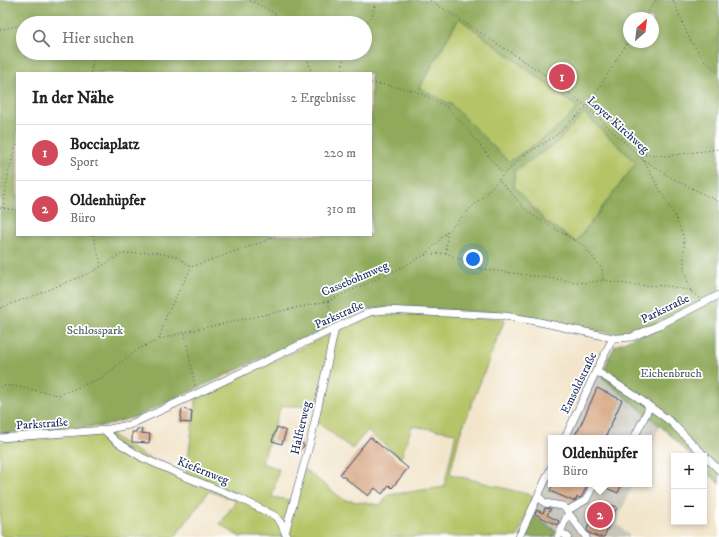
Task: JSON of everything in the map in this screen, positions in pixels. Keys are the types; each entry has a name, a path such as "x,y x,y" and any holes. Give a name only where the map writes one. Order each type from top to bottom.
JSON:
{"street":[{"name":"Parkstraße","path":"0,438 104,430 129,425 370,312 386,310 505,316 619,338 632,337 719,295"},
{"name":"Halfterweg","path":"286,535 311,439 335,328"},
{"name":"Emsoldstraße","path":"566,435 613,338"},
{"path":"596,371 637,397 671,422 719,470"},
{"path":"636,435 648,410 648,405"},
{"name":"Kiefernweg","path":"104,430 117,442 143,458 239,498 275,516"},
{"path":"519,537 548,474"},
{"path":"568,537 559,534 568,513 570,509 586,500 592,487"},
{"path":"538,496 545,503 562,506 565,508 586,537"},
{"path":"275,516 283,516 292,511"},
{"path":"275,516 281,523 286,535"}],"path":[{"path":"250,0 278,16"},
{"path":"372,16 376,0"},
{"name":"Loyer Kirchweg","path":"430,0 544,74 587,106 642,159 672,178 719,202"},
{"path":"648,12 656,0"},
{"path":"673,0 690,40 704,60 719,73"},
{"path":"0,30 16,26"},
{"path":"425,256 503,175 526,154 554,137 587,106 624,48"},
{"path":"91,72 93,60"},
{"path":"308,60 312,72"},
{"path":"343,60 343,72"},
{"path":"372,83 416,90 448,108 466,128 503,175"},
{"path":"2,208 8,175 16,147"},
{"path":"636,153 666,156 719,149"},
{"path":"647,154 642,159 676,218 684,239 684,270 691,291"},
{"path":"499,180 530,214 583,245 602,269 603,280"},
{"path":"0,208 16,210"},
{"path":"447,232 446,253 482,269 585,283 603,280 633,285 669,286 691,291 704,302"},
{"path":"93,236 101,267"},
{"path":"158,340 167,314 191,267 265,241 274,236"},
{"path":"0,308 92,272 122,254 153,252 178,257 191,267"},
{"name":"Cassebohmweg","path":"0,386 12,386 59,395 101,378 140,348 158,340 185,332 328,300 425,256 446,253"},
{"path":"328,300 335,328"},
{"path":"185,332 196,394"}],"shaded area":[{"path":"596,374 602,377 660,426 652,443 652,435 567,435"},
{"path":"548,476 548,487 632,487 616,523 631,537 553,537 556,531 530,514"}],"green space":[{"name":"Schlosspark","path":"0,0 719,0 719,293 644,330 614,334 510,314 404,307 368,309 138,416 103,426 0,434","holes":["459,18 578,108 550,134 509,162 452,105 419,88","584,113 636,163 576,242 546,222 514,186 514,171 556,143"]},
{"path":"459,18 578,108 550,134 509,162 452,105 419,89"},
{"path":"584,113 636,163 576,242 546,222 514,186 514,171 556,143"},
{"name":"Eichenbruch","path":"719,297 719,484 707,472 707,453 688,453 666,431 602,377 609,357 615,346"},
{"path":"405,314 505,319 460,434 450,474 534,496 517,537 240,537 220,524 236,501 209,491 175,537 4,537 0,534 0,442 110,433 137,451 186,475 196,397 371,315","holes":["281,406 318,406 315,420 352,449 367,431 401,458 412,426 456,433 444,487 388,495 381,505 344,500 303,468 294,501 272,497 279,469 262,463"]},
{"path":"530,514 556,531 553,537 520,537"}],"building":[{"path":"597,388 622,400 606,435 575,435"},
{"path":"182,409 192,411 191,423 180,422"},
{"path":"277,427 286,431 282,444 272,441"},
{"path":"137,429 142,429 141,433 150,434 149,443 132,442 132,432 136,432"},
{"path":"370,437 408,468 392,488 389,485 382,494 375,488 368,496 340,474"},
{"path":"298,439 304,446 298,452 291,445"},
{"path":"552,487 586,487 582,496 580,498 577,497 576,500 573,501 550,491"},
{"path":"604,487 621,487 618,493"},
{"path":"611,505 617,507 604,537 598,537 589,533 587,529 595,511 607,516"},
{"path":"545,508 551,509 547,515 559,521 557,525 535,514 537,510 543,513"}],"place":[{"name":"Bocciaplatz","path":"562,77"},
{"name":"Oldenhüpfer","path":"600,515"}]}
